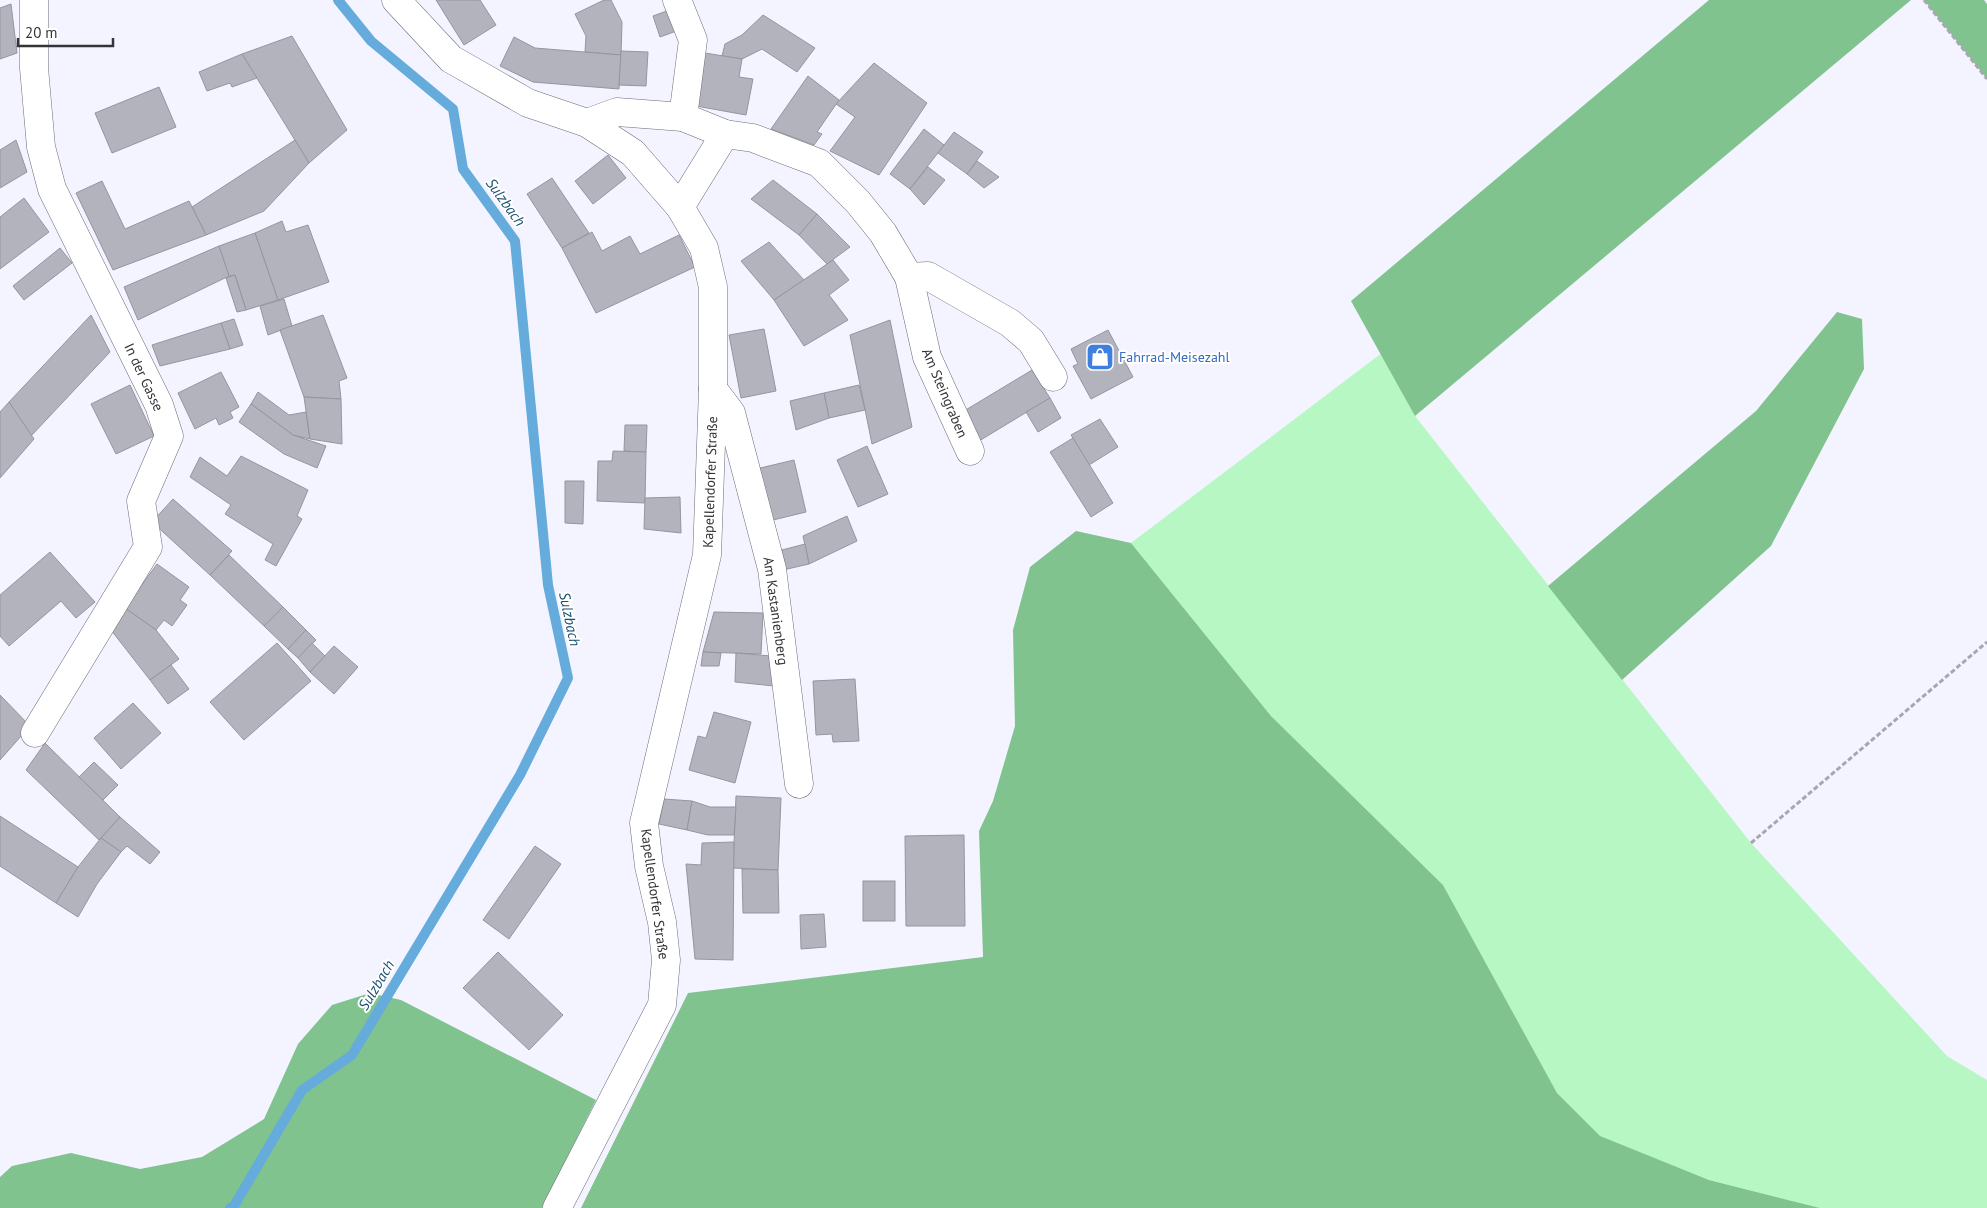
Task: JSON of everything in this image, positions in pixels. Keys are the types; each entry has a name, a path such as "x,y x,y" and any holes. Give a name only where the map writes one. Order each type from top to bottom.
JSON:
{"street":[{"name":"In der Gasse","path":"34,0 34,68 41,147 52,189 159,405 169,436 141,501 148,547 35,733"},
{"name":"Kapellendorfer Straße","path":"396,0 451,59 528,103 587,123 633,153 680,207 704,248 713,287 713,389 707,555 644,823 649,866 662,922 666,960 662,1004 557,1208"},
{"path":"677,0 693,40 683,117"},
{"name":"Am Steingraben","path":"587,123 617,112 683,117 725,134 753,138 819,164 858,202 883,233 909,277 927,357 970,451"},
{"path":"680,207 725,134"},
{"path":"909,277 928,276 1010,324 1030,341 1052,377"},
{"name":"Am Kastanienberg","path":"713,389 731,413 772,569 799,784"}],"path":[{"path":"1924,0 1987,79"},
{"path":"1751,844 1987,642"}],"green space":[{"path":"1709,0 1911,0 1415,416 1351,301"},
{"path":"1924,0 1984,0 1987,4 1987,79"},
{"path":"1837,312 1862,319 1864,369 1771,546 1622,680 1548,586 1756,411"},
{"path":"1383,352 1415,416 1751,843 1947,1056 1987,1080 1987,1208 1820,1208 1709,1180 1600,1137 1557,1093 1443,885 1271,716 1131,543"},
{"path":"1076,531 1131,543 1271,716 1443,885 1557,1093 1600,1136 1709,1180 1820,1208 581,1208 688,993 983,957 979,831 993,801 1015,726 1013,630 1030,567"},
{"path":"370,993 401,1000 596,1100 542,1208 0,1208 0,1177 12,1166 71,1153 140,1169 202,1157 264,1119 298,1044 332,1005"}],"building":[{"path":"436,0 480,0 496,25 464,45"},
{"path":"604,0 611,0 622,22 621,55 585,52 586,36 575,14"},
{"path":"11,4 17,53 0,59 0,8"},
{"path":"672,9 679,30 660,37 653,16"},
{"path":"763,15 815,48 797,72 762,49 742,59 722,56 725,44 742,35"},
{"path":"292,36 347,130 309,163 242,54"},
{"path":"514,37 535,48 621,55 619,89 533,82 500,66"},
{"path":"621,51 648,52 646,86 619,85"},
{"path":"705,53 742,59 739,77 753,79 746,115 696,106"},
{"path":"242,54 257,78 232,87 230,83 207,91 199,72"},
{"path":"874,63 927,103 879,175 830,151 855,117 836,104"},
{"path":"808,76 839,100 817,132 822,134 814,145 771,129"},
{"path":"159,87 176,127 112,153 95,113"},
{"path":"924,129 944,145 910,189 890,174"},
{"path":"954,132 983,152 967,174 938,153"},
{"path":"16,140 27,172 0,188 0,150"},
{"path":"295,140 309,163 264,211 206,235 192,207"},
{"path":"608,155 626,178 593,204 575,181"},
{"path":"977,161 999,177 984,188 967,174"},
{"path":"928,167 945,180 924,205 910,189"},
{"path":"552,178 589,233 562,248 527,194"},
{"path":"773,180 817,214 799,235 751,199"},
{"path":"102,181 125,229 189,201 206,235 113,270 76,193"},
{"path":"24,198 49,232 0,269 0,217"},
{"path":"817,214 850,247 827,264 799,235"},
{"path":"282,221 286,232 308,225 329,282 278,300 255,233"},
{"path":"592,232 602,251 630,236 640,254 679,235 695,267 596,313 562,248"},
{"path":"255,233 278,300 246,310 235,275 229,276 219,246"},
{"path":"769,242 804,280 774,300 741,261"},
{"path":"219,246 229,276 138,320 124,287"},
{"path":"60,248 72,263 24,300 13,286"},
{"path":"833,260 849,280 829,295 848,320 804,346 774,300"},
{"path":"235,275 246,310 237,312 226,278"},
{"path":"284,299 292,326 268,335 260,306"},
{"path":"91,315 110,352 31,436 9,402"},
{"path":"323,315 347,378 339,381 341,399 304,397 280,330"},
{"path":"234,319 243,345 230,349 221,323"},
{"path":"890,320 912,427 872,444 850,335"},
{"path":"221,323 230,349 160,366 152,345"},
{"path":"764,329 776,391 741,398 729,335"},
{"path":"1108,330 1133,377 1091,399 1073,366 1078,364 1071,349"},
{"path":"1032,370 1050,398 979,441 964,411"},
{"path":"221,372 239,407 230,412 233,418 219,425 216,418 195,429 178,393"},
{"path":"130,385 154,436 116,454 91,404"},
{"path":"859,385 865,410 829,418 824,393"},
{"path":"258,392 289,415 306,412 310,439 293,435 251,404"},
{"path":"824,393 829,418 796,430 790,401"},
{"path":"304,397 341,399 342,444 310,439"},
{"path":"1050,398 1061,418 1038,432 1026,412"},
{"path":"9,402 34,439 0,478 0,412"},
{"path":"251,404 293,435 326,446 317,468 284,454 239,422"},
{"path":"1100,419 1118,447 1089,465 1071,435"},
{"path":"625,425 647,425 646,452 624,451"},
{"path":"1073,438 1113,503 1091,517 1050,452"},
{"path":"867,446 888,494 858,507 837,460"},
{"path":"613,451 646,452 645,503 597,501 598,461 612,461"},
{"path":"241,456 308,490 297,516 302,519 276,566 265,560 273,544 225,514 231,505 190,477 200,457 227,476"},
{"path":"794,460 806,512 769,521 756,469"},
{"path":"565,481 584,481 583,524 565,523"},
{"path":"680,497 681,533 644,529 645,498"},
{"path":"173,499 232,551 210,575 152,522"},
{"path":"847,516 857,541 809,564 803,536"},
{"path":"805,544 809,564 783,570 778,551"},
{"path":"50,552 95,602 76,618 61,601 9,646 0,636 0,595"},
{"path":"229,555 283,607 264,626 210,575"},
{"path":"157,564 189,587 180,600 187,605 172,626 164,620 156,630 125,608"},
{"path":"283,607 306,630 288,649 264,626"},
{"path":"125,608 156,630 179,659 150,680 111,630"},
{"path":"714,612 763,613 761,654 703,652"},
{"path":"306,630 316,640 298,658 288,649"},
{"path":"277,643 311,681 244,740 210,702"},
{"path":"312,643 325,656 310,672 298,658"},
{"path":"334,646 358,667 334,694 310,672"},
{"path":"703,652 721,653 719,666 701,666"},
{"path":"736,653 771,656 774,686 735,682"},
{"path":"171,665 189,689 168,704 150,680"},
{"path":"855,679 859,741 833,742 832,734 816,735 813,681"},
{"path":"0,695 30,726 0,760"},
{"path":"133,703 161,733 121,769 94,738"},
{"path":"714,712 751,722 735,783 689,770 698,736 706,738"},
{"path":"45,743 120,817 99,840 26,770"},
{"path":"94,762 118,785 103,800 79,777"},
{"path":"736,796 781,798 778,870 733,868"},
{"path":"664,799 692,801 687,830 659,824"},
{"path":"692,801 710,807 736,807 734,835 708,835 687,830"},
{"path":"0,816 78,867 56,903 0,866"},
{"path":"120,817 160,852 150,864 127,846 121,852 101,838"},
{"path":"964,835 965,926 906,926 905,836"},
{"path":"101,838 121,852 97,884 78,917 56,903 78,867"},
{"path":"734,842 733,960 695,959 686,864 701,865 702,843"},
{"path":"535,846 561,864 509,939 483,920"},
{"path":"742,869 778,870 779,913 743,913"},
{"path":"863,881 895,881 895,921 863,921"},
{"path":"824,914 826,947 801,949 800,915"},
{"path":"498,952 563,1015 529,1050 463,988"}],"waterway":[{"name":"Sulzbach","path":"230,1208 234,1206 302,1090 352,1055 520,775 568,678 548,585 515,241 463,169 453,109 371,41 338,0"}],"place":[{"name":"Fahrrad-Meisezahl","path":"1100,357"}]}
